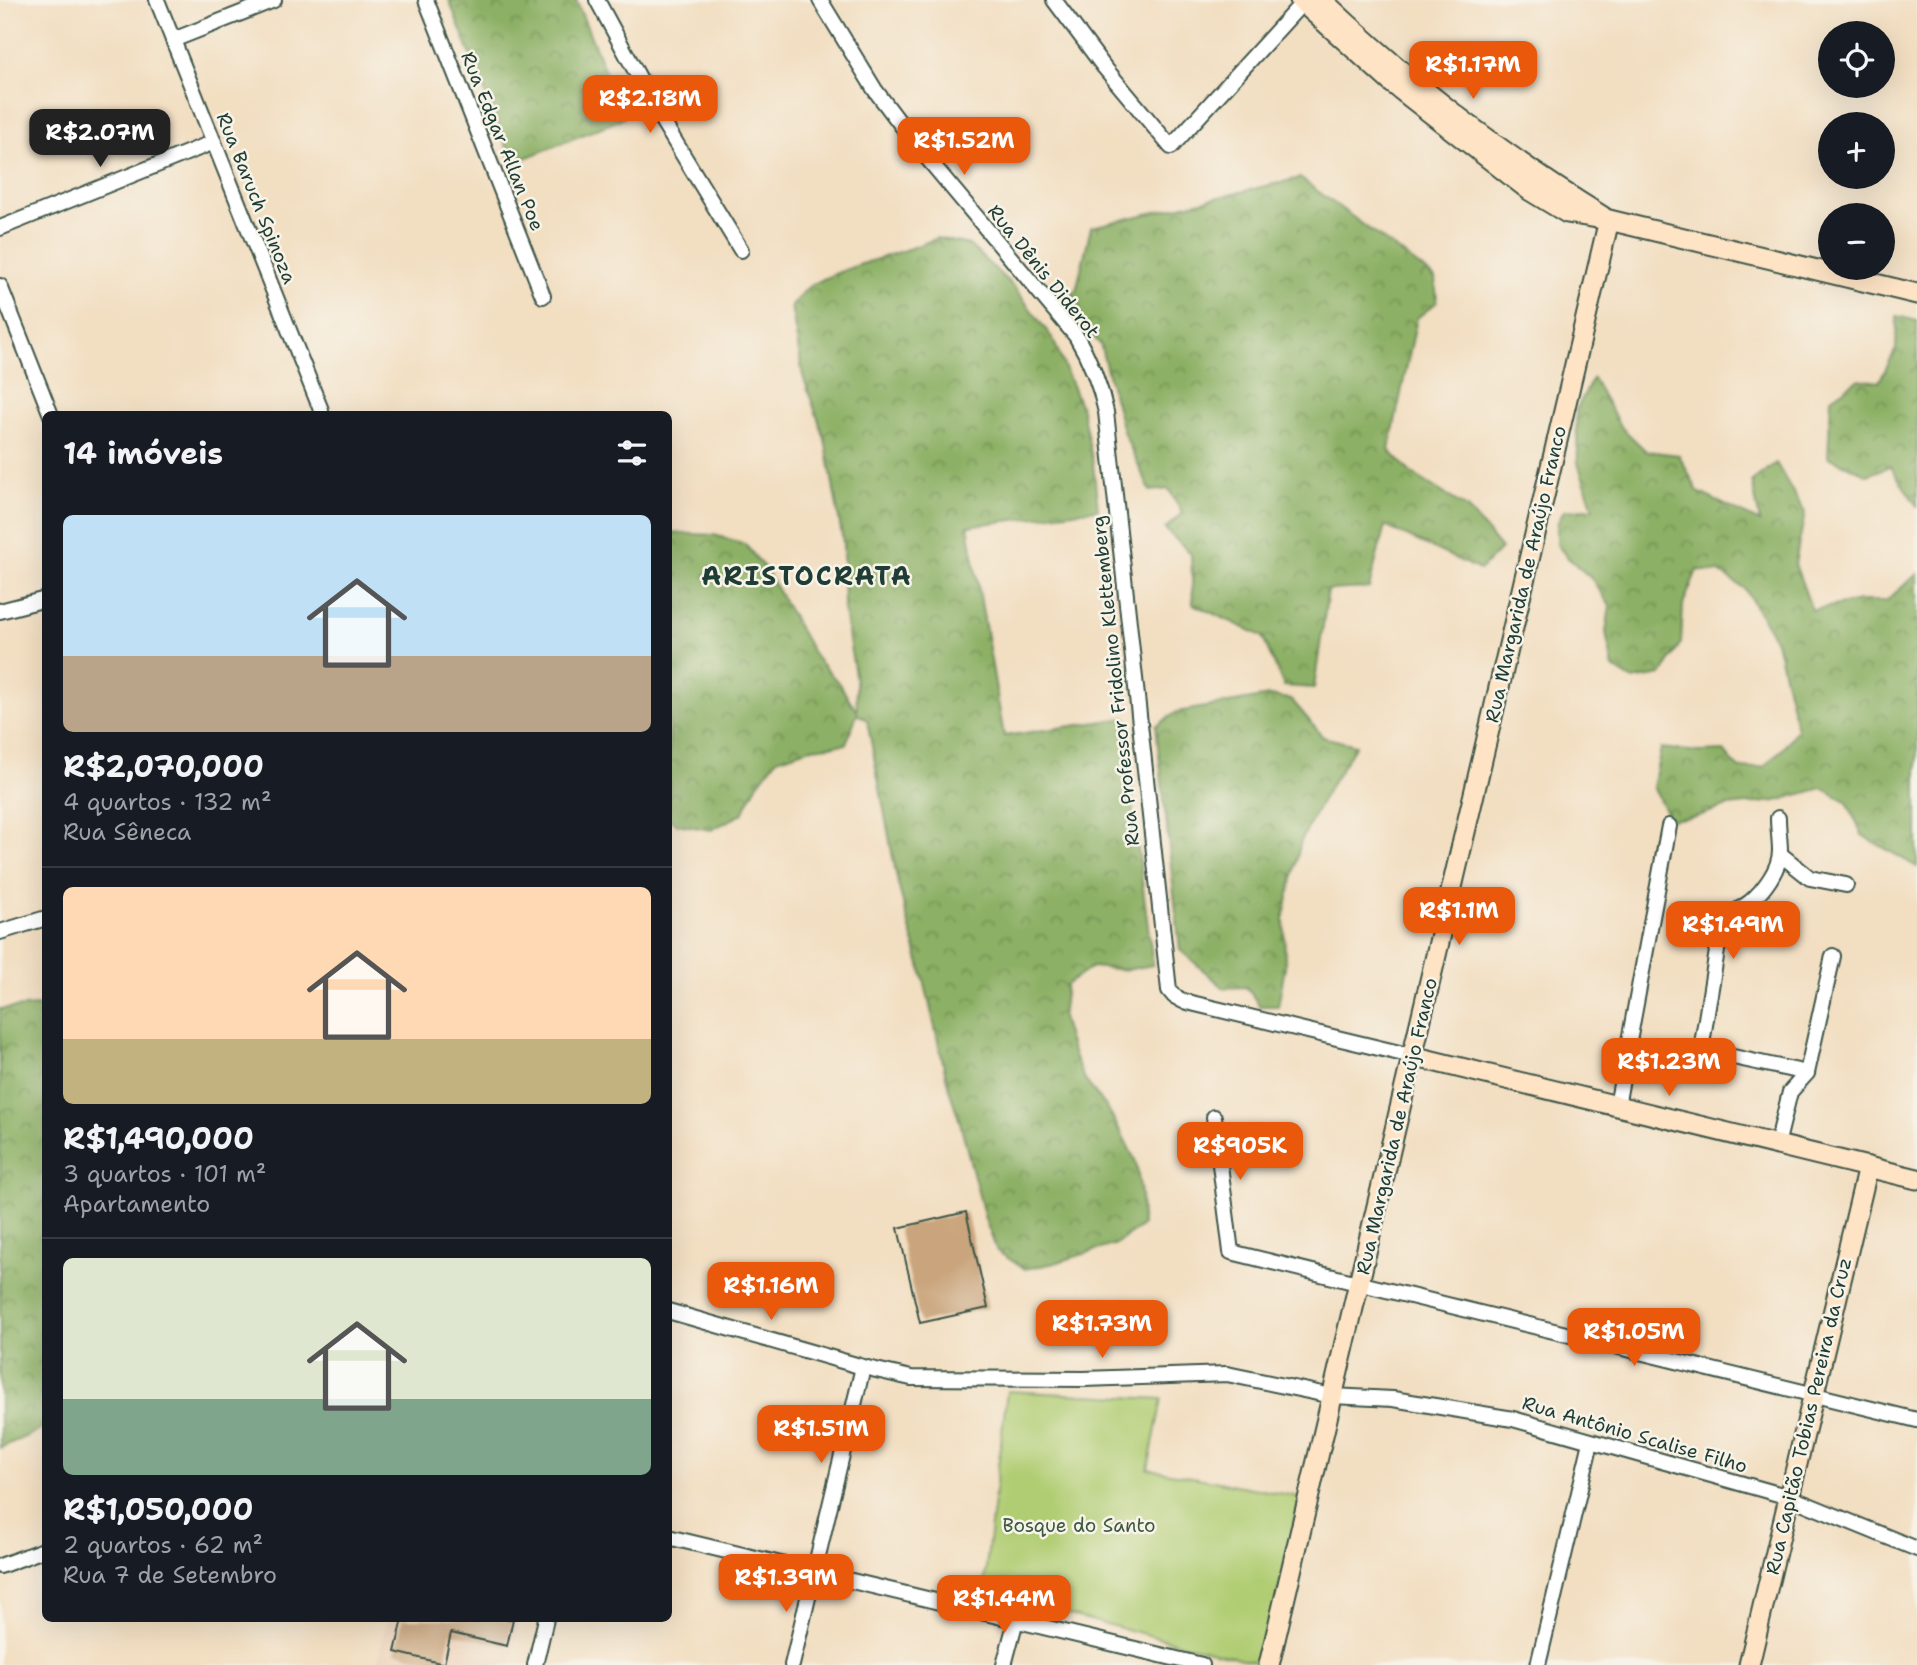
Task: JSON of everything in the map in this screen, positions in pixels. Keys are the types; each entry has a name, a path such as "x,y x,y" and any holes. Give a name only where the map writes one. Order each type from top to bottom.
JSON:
{"main road":[{"path":"1308,1 1525,167 1609,220 1917,295"},
{"name":"Rua Margarida de Araújo Franco","path":"1269,1665 1609,220"},
{"path":"1412,1056 1917,1179"},
{"name":"Rua Capitão Tobias Pereira da Cruz","path":"1749,1665 1868,1167"}],"street":[{"name":"Rua Baruch Spinoza","path":"157,0 321,410"},
{"path":"173,40 274,0"},
{"name":"Rua Edgar Allan Poe","path":"426,0 543,296"},
{"path":"597,0 663,122 741,250"},
{"name":"Rua Dênis Diderot","path":"820,0 875,90 910,138 1059,314 1092,362"},
{"path":"1054,0 1104,67 1171,147 1308,1"},
{"path":"0,228 214,142"},
{"path":"0,286 49,411"},
{"name":"Rua Professor Fridolino Klettemberg","path":"1092,362 1106,412 1167,982 1174,996 1183,1001 1412,1056"},
{"path":"0,611 42,600"},
{"path":"1778,818 1780,855 1771,876 1760,893 1748,904 1728,915 1721,926 1702,1050 1807,1073"},
{"path":"1617,1106 1670,826"},
{"path":"1780,855 1810,878 1846,885"},
{"path":"0,932 42,919"},
{"path":"1777,1145 1790,1092 1807,1073 1833,956"},
{"path":"1214,1117 1231,1252 1917,1420"},
{"name":"Rua Antônio Scalise Filho","path":"672,1312 888,1374 927,1379 1084,1379 1227,1374 1332,1396 1393,1399 1482,1413 1513,1419 1789,1497 1917,1549"},
{"path":"792,1665 863,1367"},
{"path":"1538,1665 1591,1442"},
{"path":"672,1538 1202,1665"},
{"path":"0,1566 42,1550"},
{"path":"1004,1665 1016,1620"},
{"path":"535,1665 545,1622"}],"shaded area":[{"path":"386,1622 519,1622 510,1665 377,1665"}],"green space":[{"path":"449,0 576,0 624,118 513,163"},
{"path":"1300,178 1435,278 1437,302 1417,318 1389,450 1410,472 1467,508 1501,549 1480,570 1385,526 1369,588 1328,590 1314,688 1284,686 1262,636 1193,604 1191,554 1165,529 1182,513 1169,489 1150,491 1123,431 1100,344 1063,303 1076,291 1091,227"},
{"path":"937,238 969,245 1014,287 1053,339 1082,410 1093,463 1098,509 968,526 1004,736 1126,718 1133,811 1153,965 1126,970 1092,967 1066,985 1062,1018 1084,1079 1105,1105 1136,1162 1142,1226 1116,1244 1055,1263 1025,1269 997,1251 985,1219 949,1089 898,884 867,720 857,714 846,744 811,748 777,759 757,785 742,814 711,830 672,821 672,533 714,535 745,544 766,570 816,658 838,682 857,711 856,680 844,612 843,542 825,439 803,376 791,306 807,288 825,278"},
{"path":"1897,316 1917,321 1917,506 1890,466 1868,475 1828,457 1831,398 1859,379 1879,382 1896,349"},
{"path":"1593,378 1620,426 1646,451 1679,455 1698,492 1760,522 1752,481 1776,463 1805,513 1795,564 1812,610 1860,601 1886,601 1917,574 1917,867 1862,835 1847,802 1822,788 1776,801 1728,806 1698,816 1670,820 1653,787 1661,748 1700,752 1724,751 1739,769 1764,767 1797,729 1776,641 1745,589 1719,572 1697,570 1683,605 1681,643 1661,675 1633,680 1613,668 1606,632 1610,606 1591,578 1557,545 1557,524 1564,511 1593,508 1578,463 1576,410"},
{"path":"1269,696 1291,699 1323,737 1356,745 1323,798 1301,841 1284,915 1285,967 1278,1006 1260,1006 1246,987 1224,988 1180,950 1156,726 1177,712"},
{"path":"42,1008 42,1429 0,1448 0,1009"},
{"name":"Bosque do Santo","path":"1007,1391 1162,1399 1148,1469 1300,1497 1262,1664 983,1593"}],"building":[{"path":"966,1212 988,1308 920,1323 898,1228"},
{"path":"402,1622 512,1622 507,1646 451,1633 444,1664 395,1652"}],"district":[{"name":"ARISTOCRATA","path":"807,576"}]}
